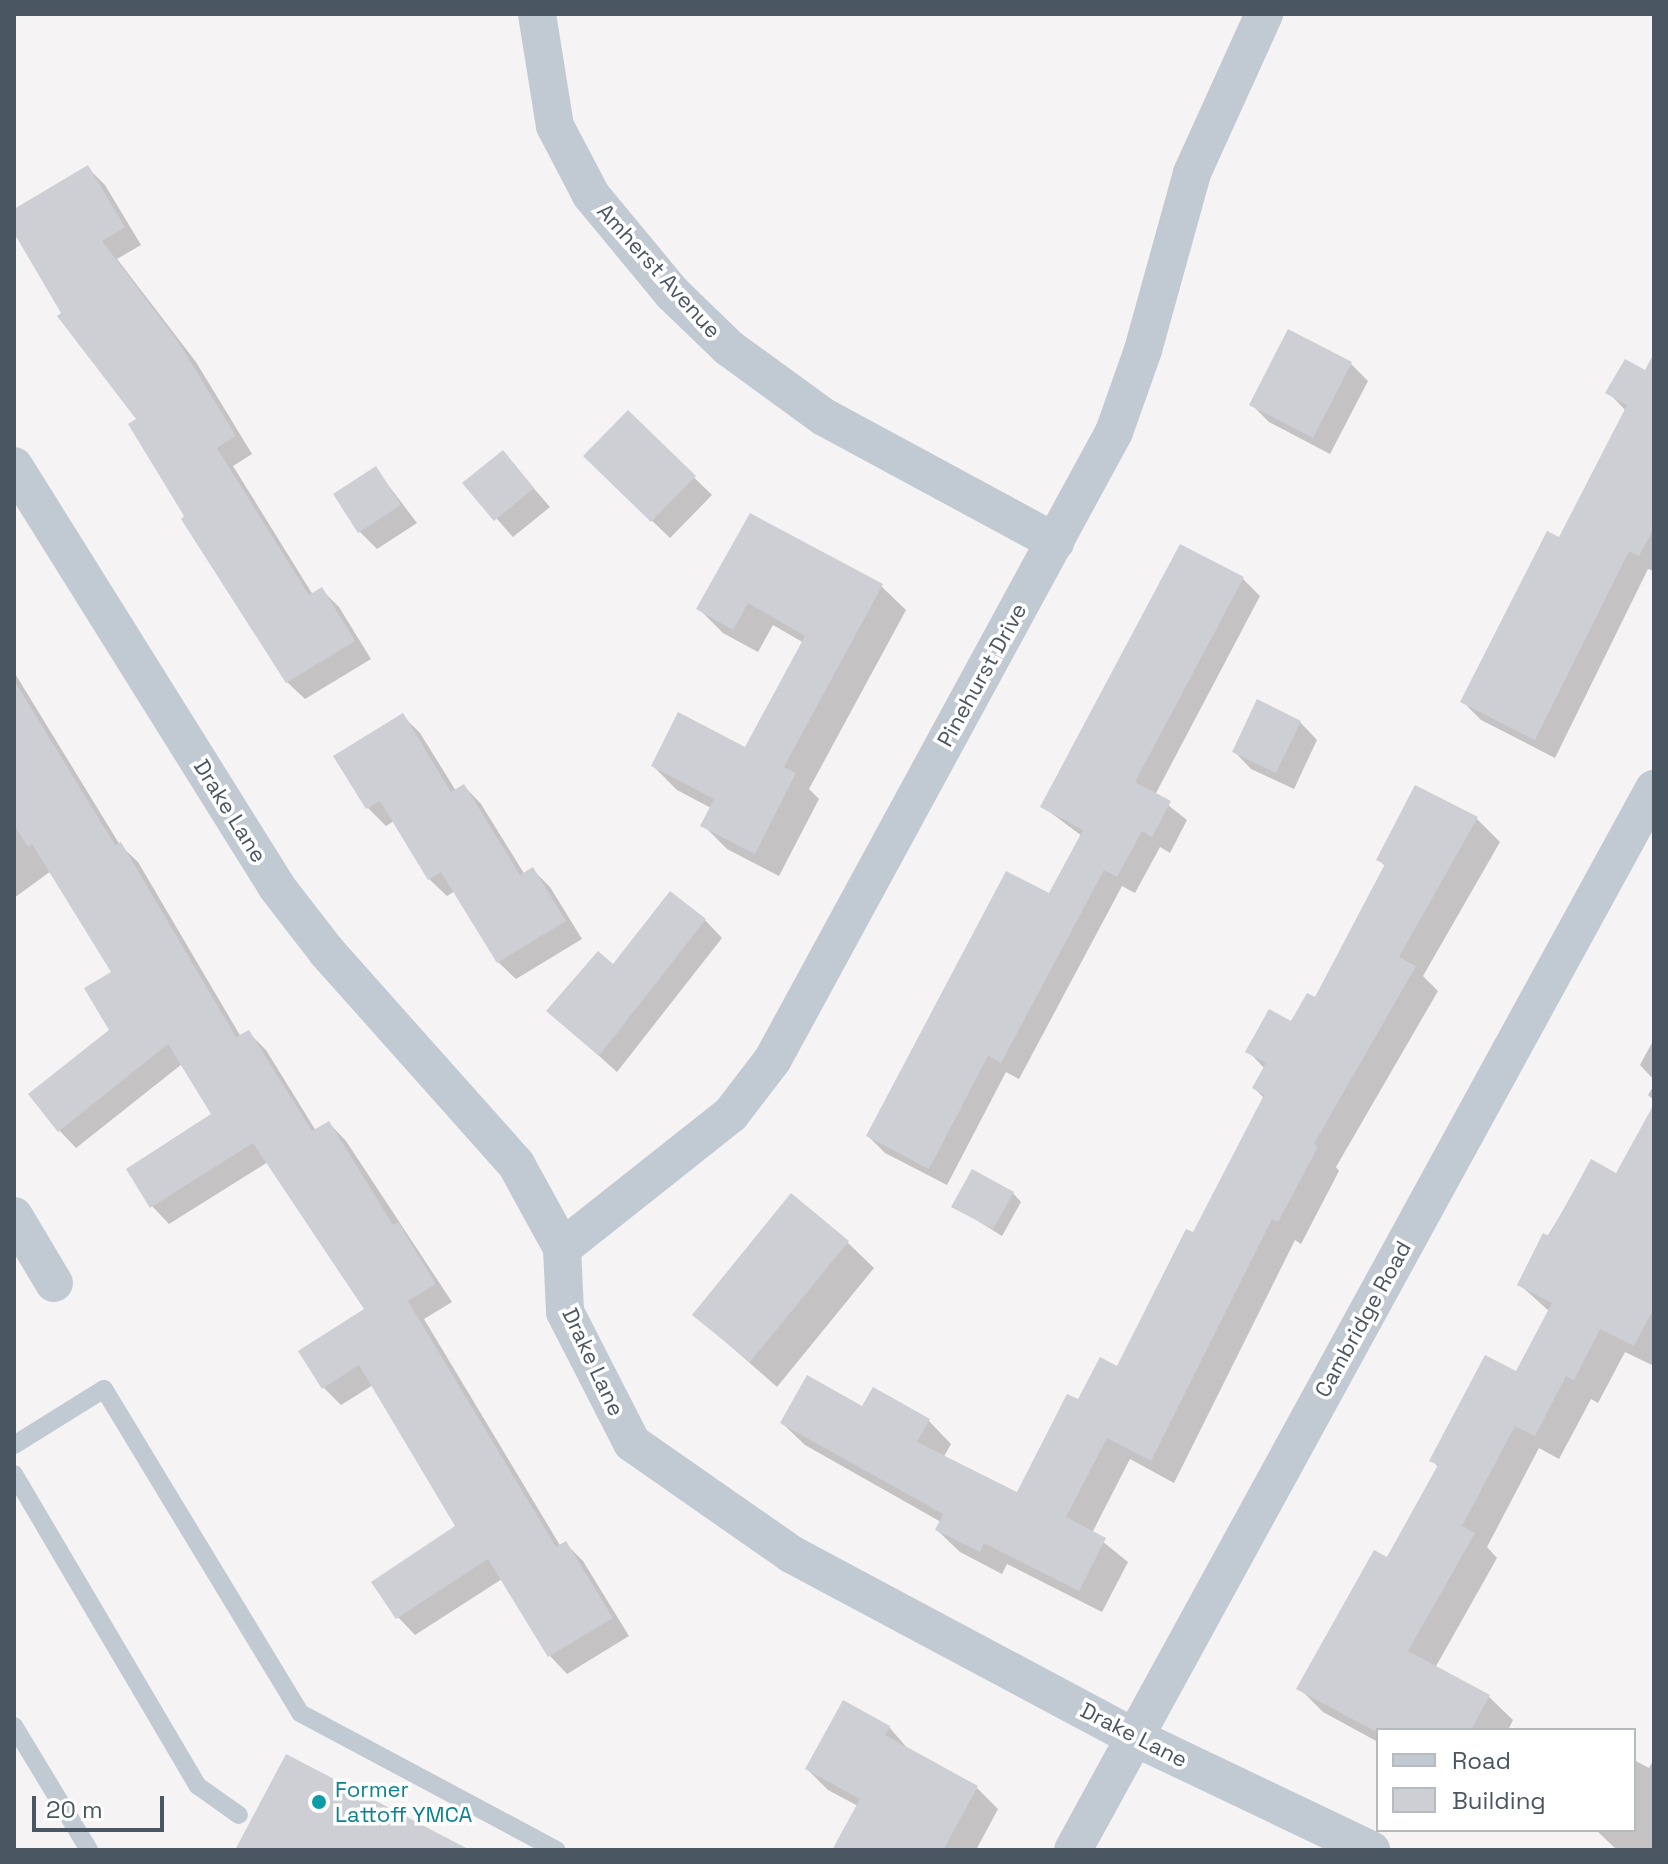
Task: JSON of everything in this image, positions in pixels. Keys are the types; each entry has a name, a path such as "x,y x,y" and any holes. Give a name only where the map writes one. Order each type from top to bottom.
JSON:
{"street":[{"name":"Amherst Avenue","path":"537,14 555,126 591,195 672,293 729,348 824,417 1055,542"},
{"name":"Pinehurst Drive","path":"562,1248 731,1114 754,1089 1114,432 1143,350 1192,173 1264,14"},
{"name":"Drake Lane","path":"14,466 276,886 327,952 516,1164 562,1248 565,1312 632,1443 791,1554 1134,1737 1371,1850"},
{"name":"Cambridge Road","path":"1073,1850 1654,789"},
{"path":"14,1216 54,1283"}],"lane":[{"path":"14,1445 104,1389 300,1713 557,1850"},
{"path":"14,1474 198,1786 239,1815"},
{"path":"14,1726 89,1850"}],"building":[{"path":"88,165 125,227 102,241 179,343 236,436 217,448 309,595 322,587 355,641 286,683 181,519 184,516 128,424 136,419 57,316 61,313 14,233 14,209"},
{"path":"1288,329 1352,362 1313,438 1249,405"},
{"path":"1654,353 1654,528 1639,556 1629,551 1535,740 1460,702 1547,531 1559,537 1627,405 1605,393 1625,359 1645,370"},
{"path":"628,410 696,476 651,522 583,456"},
{"path":"503,450 534,488 494,521 462,483"},
{"path":"376,466 401,505 358,533 333,494"},
{"path":"750,513 883,584 784,767 796,773 755,854 700,826 714,799 651,766 678,712 745,747 805,636 748,603 733,630 696,609"},
{"path":"1180,544 1244,577 1135,782 1171,801 1152,837 1142,831 1117,877 1104,870 1001,1063 988,1056 929,1169 866,1136 1006,871 1049,893 1083,830 1040,807"},
{"path":"14,680 115,845 121,842 236,1037 249,1030 312,1131 329,1121 393,1225 398,1222 436,1284 408,1301 556,1547 566,1541 613,1618 548,1657 488,1559 396,1619 371,1582 455,1526 359,1365 322,1389 298,1351 364,1309 253,1143 150,1208 126,1169 211,1114 168,1044 58,1132 28,1094 109,1030 84,988 111,972 32,844 28,847 14,825"},
{"path":"1257,699 1301,721 1276,773 1232,752"},
{"path":"403,713 451,792 464,784 520,875 533,867 566,921 497,963 441,872 428,880 380,801 366,809 333,756"},
{"path":"1415,785 1478,817 1399,957 1416,966 1314,1144 1318,1147 1278,1222 1272,1219 1151,1461 1107,1438 1066,1517 1106,1538 1079,1591 984,1543 980,1552 935,1530 943,1514 780,1423 807,1375 862,1406 873,1387 930,1419 917,1442 1017,1492 1067,1394 1078,1399 1100,1357 1117,1366 1186,1229 1193,1232 1264,1095 1252,1088 1266,1063 1245,1052 1269,1009 1291,1021 1307,993 1315,997 1385,864 1376,860"},
{"path":"670,891 706,919 599,1056 546,1011 598,951 613,964"},
{"path":"1654,1104 1654,1308 1634,1346 1600,1329 1574,1380 1566,1376 1535,1436 1515,1426 1462,1526 1475,1533 1408,1651 1490,1695 1472,1728 1373,1730 1296,1689 1374,1550 1387,1557 1438,1465 1429,1461 1485,1355 1516,1371 1552,1303 1517,1285 1543,1233 1549,1236 1591,1159 1616,1173"},
{"path":"972,1169 1014,1192 993,1229 951,1207"},
{"path":"791,1193 849,1241 750,1362 692,1315"},
{"path":"843,1700 890,1726 885,1735 978,1786 943,1850 832,1850 860,1799 805,1769"},
{"name":"Former Lattoff YMCA","path":"286,1754 470,1850 235,1850"}],"place":[{"name":"Former Lattoff YMCA","path":"319,1802"}]}
